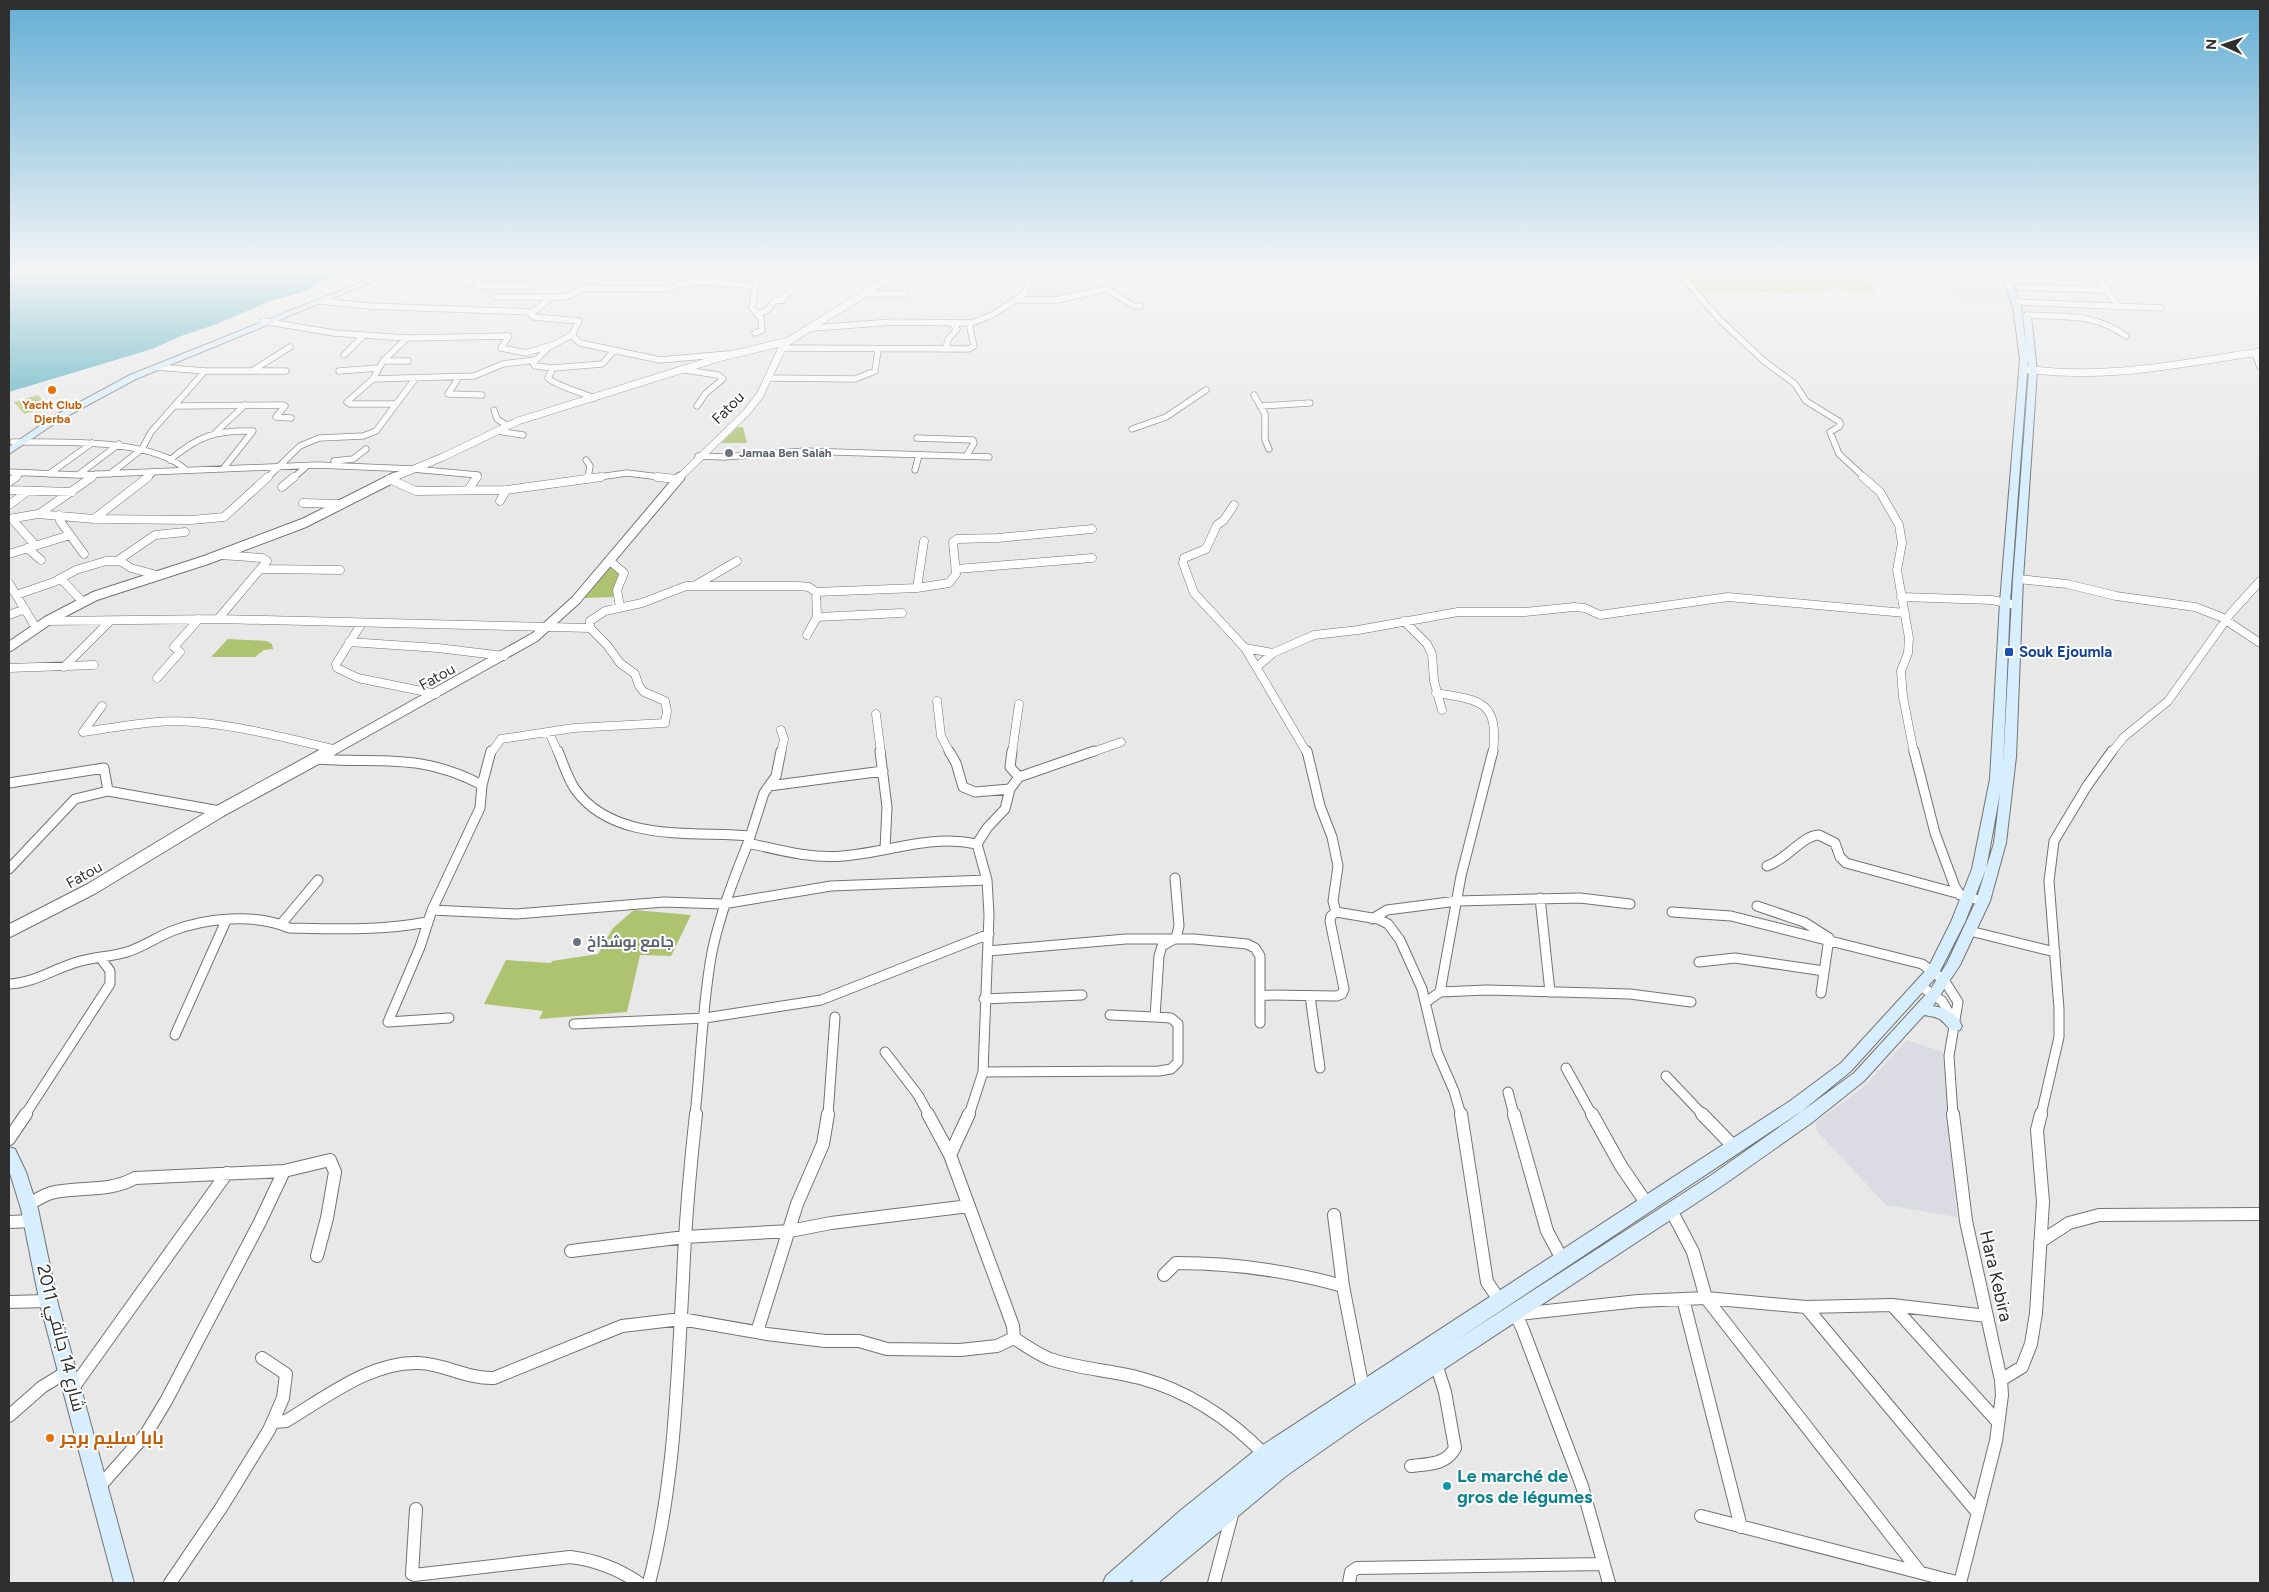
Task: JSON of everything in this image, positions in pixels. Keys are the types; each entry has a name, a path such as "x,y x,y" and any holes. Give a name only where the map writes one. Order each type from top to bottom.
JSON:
{"main road":[{"path":"9,451 14,443 60,411 111,384 211,343"},
{"path":"14,443 98,394 213,343"},
{"path":"1113,1583 1188,1517 1265,1455 1363,1389 1735,1148 1796,1106 1846,1067 1921,986 1938,975 1970,931 1983,901 2000,843 2010,604 2020,480 2034,372 2029,343"},
{"path":"2010,604 2018,579 2015,542"},
{"path":"1142,1583 1279,1468 1671,1210 1804,1119 1859,1077 1935,994 1938,975 1964,896 1979,869 1996,779 2003,755"},
{"path":"1921,1009 1943,1013 1955,1026"},
{"path":"1846,1067 1859,1077"},
{"name":"شارع 14 جانفي 2011","path":"9,1154 20,1172 32,1212 48,1302 100,1486 124,1583"},
{"path":"1500,1301 1512,1315"}],"street":[{"path":"344,355 355,343"},
{"path":"394,404 347,404 350,398 373,380 383,361 401,343"},
{"path":"504,343 501,348 523,353 557,344 573,343"},
{"path":"581,343 613,352 663,360 732,354 784,346 878,350 946,348 955,350 973,348 972,343"},
{"path":"784,346 788,343"},
{"path":"946,348 947,343"},
{"path":"1745,343 1764,361 1795,384 1810,404 1840,422 1840,426 1830,432 1835,447 1848,464 1880,492 1900,525 1902,543 1897,570 1909,629 1909,648 1901,671 1912,748 1947,869 1964,896"},
{"path":"373,380 459,377 479,374 503,364 535,360 546,349 557,344"},
{"name":"Fatou","path":"9,931 84,892 220,811 504,656 546,629 576,600 698,456 747,412 760,394 784,346"},
{"path":"252,371 290,347"},
{"path":"768,378 854,379 875,371 878,350"},
{"path":"535,360 533,363 536,366 553,368 561,365 602,364 613,352"},
{"path":"2034,372 2068,376 2132,373 2258,352 2260,367"},
{"path":"9,647 36,628 83,602 157,575 222,555 304,523 389,479 508,426 732,354"},
{"path":"383,361 408,361"},
{"path":"157,367 205,371 286,371"},
{"path":"339,370 378,368"},
{"path":"553,368 548,378 552,383 575,389 594,398"},
{"path":"685,370 718,376 723,379 701,398 697,406"},
{"path":"110,474 142,449 151,432 205,371"},
{"path":"459,377 448,394 482,395"},
{"path":"10,519 38,514 94,519 218,519 229,514 282,467 295,449 313,440 370,434 380,426 394,404 416,379"},
{"path":"1132,429 1166,417 1206,390"},
{"path":"1254,395 1264,414 1265,440 1269,449"},
{"path":"1260,406 1310,403"},
{"path":"216,432 245,405"},
{"path":"175,406 285,406 276,417 291,418"},
{"path":"494,410 498,418 508,426"},
{"path":"497,431 523,435"},
{"path":"170,460 197,438 216,432 254,432 223,468"},
{"path":"917,438 972,440 974,442 967,455"},
{"path":"14,443 92,442 119,444 142,449 170,460 186,470"},
{"path":"49,474 92,442"},
{"path":"78,475 119,444"},
{"path":"282,467 310,461 353,459 366,449"},
{"path":"698,456 725,457 804,451 990,457"},
{"path":"915,470 919,455"},
{"path":"586,460 590,466 588,479"},
{"path":"282,487 307,466"},
{"path":"9,472 78,475 307,466 413,469 478,475 468,490"},
{"path":"389,479 416,491 506,490 627,472 677,479"},
{"path":"9,482 21,473"},
{"path":"94,519 153,473"},
{"path":"38,514 96,474"},
{"path":"9,490 72,492"},
{"path":"500,501 506,490"},
{"path":"9,505 28,491"},
{"path":"303,503 341,504"},
{"path":"1234,505 1217,525 1206,549 1184,558 1183,563 1194,593 1201,603 1245,648 1258,666 1297,729 1312,762 1320,806 1332,837 1338,866 1333,901 1336,912"},
{"path":"59,515 70,535 84,554"},
{"path":"10,519 35,545"},
{"path":"449,1018 388,1022 420,948 432,910 480,808 482,785 494,744 501,739 586,727 629,726 665,722 667,711 665,701 644,692 639,686 635,674 620,663 607,645 590,628 590,621 594,617 620,607 642,603 672,589 696,585 809,587 816,592 917,588 949,584 957,569 953,542 957,539 998,538 1092,529"},
{"path":"116,561 152,534 164,531 185,532"},
{"path":"9,554 70,535"},
{"path":"917,588 924,541"},
{"path":"27,548 41,560"},
{"path":"218,619 263,569 267,561 266,559 222,555"},
{"path":"957,569 1092,558"},
{"path":"696,585 737,560"},
{"path":"16,596 96,564 116,561 157,575"},
{"path":"610,561 624,573 617,590 620,607"},
{"path":"263,569 340,570"},
{"path":"61,578 83,602"},
{"path":"2018,579 2067,584 2116,596 2178,603 2229,618 2260,643"},
{"path":"2001,1380 2022,1366 2032,1344 2039,1284 2043,1202 2037,1130 2056,1054 2058,1036 2055,952 2049,881 2054,842 2087,786 2112,751 2129,732 2168,701 2216,633 2260,581"},
{"path":"10,586 36,628"},
{"path":"807,635 816,617 816,592"},
{"path":"1258,666 1273,653 1314,635 1358,630 1458,612 1525,612 1574,607 1585,608 1600,615 1728,596 1813,606 1905,613"},
{"path":"1901,597 2010,604"},
{"path":"9,615 25,609"},
{"path":"816,617 902,613"},
{"path":"157,678 180,652 174,647 199,619"},
{"path":"48,621 218,619 527,626 546,629 590,628"},
{"path":"64,667 110,621"},
{"path":"1404,621 1427,644 1432,654 1436,693 1442,710"},
{"path":"362,623 336,664 337,668 358,678 436,694"},
{"path":"349,642 438,648 504,656"},
{"path":"1245,648 1273,653"},
{"path":"9,668 94,665"},
{"path":"1436,693 1481,704 1493,714 1495,722 1491,769 1465,859 1451,946 1440,992"},
{"path":"937,702 941,736 956,763 963,787 975,792 1010,789"},
{"path":"1019,704 1010,767 1019,776"},
{"path":"102,706 83,732 141,724 192,722 250,730 333,750"},
{"path":"876,714 887,807 885,849"},
{"path":"649,1583 659,1550 672,1458 685,1237 705,1018 705,985 723,904 759,813 764,793 776,776 784,739 781,730"},
{"path":"548,732 580,796 603,814 627,825 650,831 749,839 822,856 841,857 938,838 962,840 977,844"},
{"path":"950,1155 968,1118 983,1072 984,1000 989,934 987,880 977,844 987,828 1006,809 1010,789 1019,776 1121,742"},
{"path":"316,760 342,762 393,760 419,763 464,776 482,785"},
{"path":"464,776 480,772 487,767"},
{"path":"9,783 104,768 108,791"},
{"path":"770,786 883,771"},
{"path":"9,869 75,799 108,791 220,811"},
{"path":"1767,866 1785,858 1806,837 1817,836 1835,843 1840,857 1846,863 1983,901"},
{"path":"1155,1017 1159,956 1162,946 1176,938 1179,926 1175,878"},
{"path":"282,923 318,880"},
{"path":"432,910 516,914 664,902 723,904 831,886 987,880"},
{"path":"1540,898 1550,992"},
{"path":"1372,918 1387,910 1458,900 1580,898 1630,904"},
{"path":"1757,906 1806,922 1818,928 1829,938"},
{"path":"1261,995 1337,996 1342,994 1344,989 1330,921 1331,916 1336,912 1372,918 1388,924 1396,932 1415,972 1426,1002 1437,1052 1461,1113 1487,1282 1500,1301"},
{"path":"1672,912 1731,916 1829,938 1912,960 1938,975"},
{"path":"9,984 32,981 70,964 130,950 176,929 263,919 282,923 289,928 371,928 411,926 427,922"},
{"path":"175,1036 225,923"},
{"path":"1970,931 2055,952"},
{"path":"574,1024 705,1018 821,1000 856,988 989,934"},
{"path":"988,951 1126,939 1176,938 1247,944 1255,948 1262,964 1260,1024"},
{"path":"1821,993 1829,938"},
{"path":"9,1139 110,984 110,971 100,957"},
{"path":"1699,962 1735,958 1824,971"},
{"name":"Hara Kebira","path":"1938,975 1958,1002 1950,1056 1951,1095 1966,1221 2001,1380 2002,1395 1997,1421 1996,1441 1960,1583"},
{"path":"1921,986 1935,994 1952,1013 1955,1026"},
{"path":"1426,1002 1440,992 1486,990 1630,994 1691,1002"},
{"path":"984,1000 1082,995"},
{"path":"1310,996 1320,1068"},
{"path":"983,1072 1159,1071 1171,1069 1178,1062 1178,1024 1171,1018 1110,1015"},
{"path":"758,1332 790,1231 798,1199 821,1150 826,1133 835,1017"},
{"path":"885,1052 918,1095 950,1155 1013,1326 1014,1338"},
{"path":"1566,1068 1621,1166 1647,1204"},
{"path":"1666,1076 1735,1148"},
{"path":"1508,1092 1547,1231 1563,1261"},
{"path":"9,1222 32,1212 51,1193 99,1189 126,1183 135,1178 284,1171 330,1160 336,1172 317,1256"},
{"path":"100,1486 146,1434 166,1401 260,1222 284,1171"},
{"path":"9,1416 42,1387 71,1380 227,1173"},
{"path":"571,1251 685,1237 790,1231 831,1223 969,1206"},
{"path":"1671,1210 1685,1231 1702,1279 1706,1298 1918,1571"},
{"path":"2040,1242 2069,1223 2099,1215 2260,1214"},
{"path":"1334,1215 1342,1286 1360,1366 1363,1389"},
{"path":"1164,1275 1176,1263 1213,1263 1304,1275 1342,1286"},
{"path":"1512,1315 1706,1298 1806,1307 1892,1305 1987,1316"},
{"path":"1683,1299 1741,1527"},
{"path":"9,1302 48,1302"},
{"path":"1892,1305 1997,1421"},
{"path":"1806,1307 1977,1512"},
{"path":"1512,1315 1519,1321 1524,1330 1582,1486 1609,1583"},
{"path":"275,1422 286,1420 374,1371 397,1364 420,1363 480,1378 494,1378 622,1326 681,1319 825,1341 859,1342 887,1349 960,1350 997,1346 1014,1338"},
{"path":"1014,1338 1037,1353 1063,1362 1140,1378 1183,1396 1240,1431 1265,1455"},
{"path":"170,1583 220,1511 275,1422 286,1388 286,1374 262,1358"},
{"path":"1411,1466 1446,1460 1452,1455 1455,1448 1445,1392 1436,1364"},
{"path":"1214,1583 1234,1506"},
{"path":"416,1509 412,1547 412,1574 414,1576 558,1557 580,1557 600,1561 621,1570 639,1583"},
{"path":"1701,1516 1960,1583"},
{"path":"1349,1583 1351,1572 1357,1568 1604,1564"}],"shaded area":[{"path":"1907,1040 1943,1052 1957,1217 1886,1205 1816,1130 1816,1122 1865,1086"}],"green space":[{"path":"38,395 49,407 24,414 14,402"},
{"path":"738,427 743,427 747,443 721,443"},
{"path":"612,565 622,568 613,597 583,598"},
{"path":"228,639 267,641 272,644 273,649 264,650 255,657 211,657"},
{"path":"634,910 691,915 671,956 640,955 627,1012 539,1019 543,1011 484,1004 506,960 551,963 552,961 598,954 613,928"}],"water":[{"path":"9,343 165,343 152,349 9,392"}],"place":[{"name":"Yacht Club Djerba","path":"52,390"},
{"name":"Jamaa Ben Salah","path":"729,453"},
{"name":"Souk Ejoumla","path":"2009,652"},
{"name":"جامع بوشذاخ","path":"577,942"},
{"name":"بابا سليم برجر","path":"50,1438"},
{"name":"Le marché de gros de légumes","path":"1447,1486"}]}
